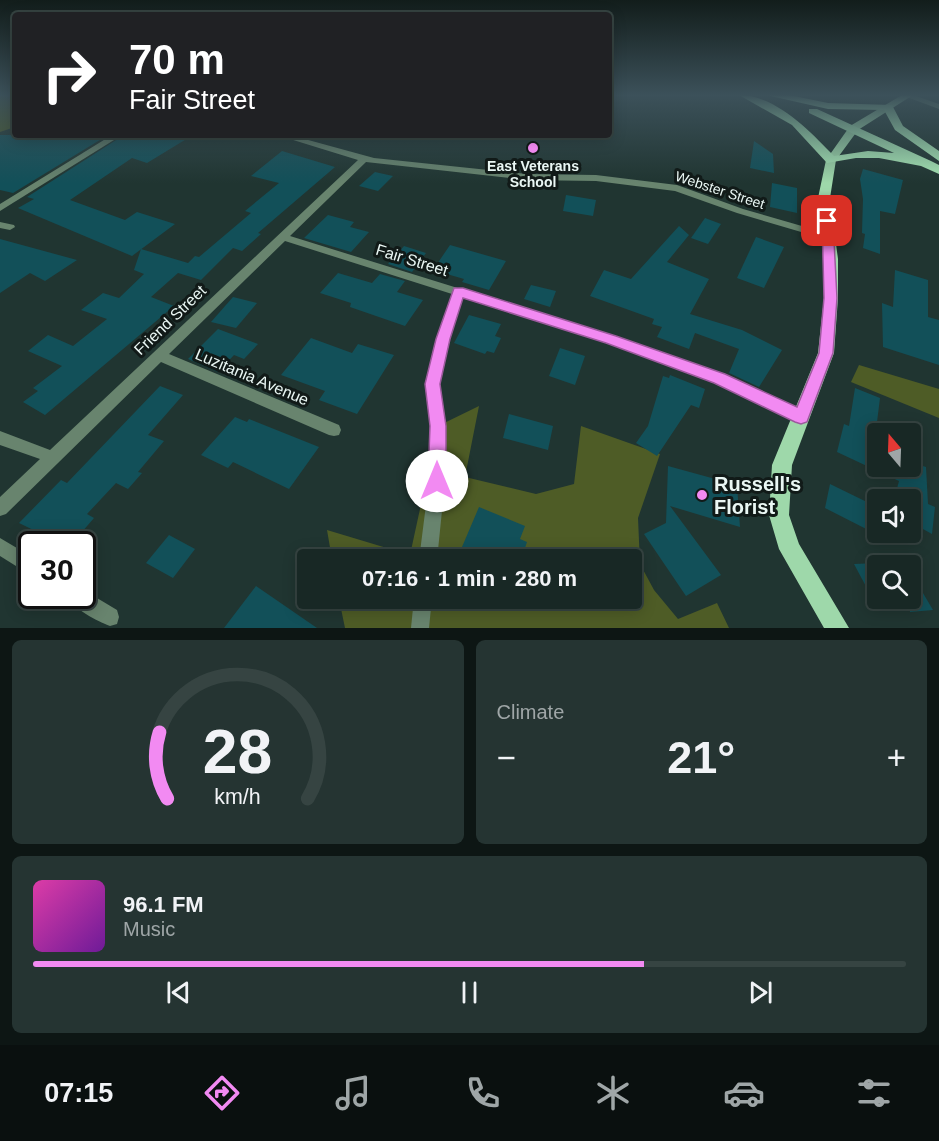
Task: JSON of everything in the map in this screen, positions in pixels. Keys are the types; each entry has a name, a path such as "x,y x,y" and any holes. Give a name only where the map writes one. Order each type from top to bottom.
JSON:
{"highway":[{"path":"797,124 831,160 869,152 935,164"},
{"path":"844,124 935,164"},
{"path":"897,124 935,164"}],"main road":[{"path":"837,628 790,549 779,514 782,465 826,353 831,298 829,237 824,198 831,160 844,138 860,124"}],"street":[{"path":"0,208 113,138"},
{"name":"Webster Street","path":"291,138 364,159 527,177 596,178 668,186 740,211 829,237"},
{"name":"Friend Street","path":"0,508 364,159"},
{"name":"Fair Street","path":"282,237 611,340 720,378 801,417"},
{"path":"429,549 437,481 438,426 433,384 443,339 459,291"},
{"name":"Luzitania Avenue","path":"158,355 334,430"},
{"path":"0,438 52,458"},
{"path":"0,546 18,558"},
{"path":"96,608 110,617"},
{"path":"420,628 422,609"}],"green space":[{"path":"0,124 12,124 12,128 0,132"},
{"path":"859,365 939,389 939,418 851,382"},
{"path":"479,406 465,477 536,494 574,484 581,426 660,454 638,518 639,549 411,549 438,426"},
{"path":"327,530 390,549 330,549"},
{"path":"642,568 654,590 678,619 717,603 729,628 345,628 341,609 642,609"}],"building":[{"path":"0,135 12,135 12,138 103,138 13,193 0,190"},
{"path":"119,138 188,138 147,163 132,158 70,200 125,220 137,212 175,224 132,256 18,208 34,199 27,197"},
{"path":"754,141 773,154 774,173 750,168"},
{"path":"282,151 335,167 258,233 261,234 242,251 233,248 201,280 178,273 151,297 174,306 45,415 23,402 38,391 33,388 62,366 28,351 48,335 73,346 107,319 81,310 103,293 119,298 144,274 134,270 141,249 188,263 195,256 199,257 251,213 245,211 279,183 251,176"},
{"path":"863,169 903,180 895,214 880,211 880,254 863,248 865,234 862,233 863,199 860,179"},
{"path":"375,172 393,176 378,191 359,186"},
{"path":"772,183 797,188 797,213 770,207"},
{"path":"566,195 596,200 593,216 563,211"},
{"path":"328,215 354,222 350,227 369,232 351,252 304,238"},
{"path":"705,218 721,224 708,244 691,238"},
{"path":"679,226 689,235 667,262 709,279 690,314 742,330 782,350 759,387 729,373 739,349 695,333 689,349 657,337 662,327 652,324 654,319 590,296 604,270 631,279"},
{"path":"756,237 784,247 764,288 737,278"},
{"path":"0,239 77,260 45,281 30,273 0,293"},
{"path":"450,245 506,261 489,290 462,282 464,279 433,270"},
{"path":"404,246 426,253 412,272 388,264"},
{"path":"895,270 928,280 928,317 939,320 939,365 883,347 882,303 893,307"},
{"path":"338,273 372,283 380,274 405,281 397,292 423,300 405,326 350,307 351,303 320,293"},
{"path":"531,285 556,291 550,307 524,299"},
{"path":"233,297 257,303 236,328 211,322"},
{"path":"469,315 501,324 495,336 501,338 494,353 487,351 485,354 454,343"},
{"path":"218,329 258,344 244,359 234,355 218,372 188,359"},
{"path":"311,338 352,353 358,344 394,355 357,414 319,400 325,391 281,375"},
{"path":"560,348 585,356 575,385 549,376"},
{"path":"670,375 705,389 699,408 691,405 657,456 636,443 648,426 663,376 669,378"},
{"path":"160,386 183,395 148,435 164,441 138,472 142,473 128,489 116,483 87,514 94,518 83,531 35,531 19,523 61,480 67,483"},
{"path":"855,388 880,398 877,423 867,423 867,466 837,452 844,424 849,426"},
{"path":"509,414 553,426 548,450 503,438"},
{"path":"235,417 247,422 249,419 319,447 289,489 233,462 228,468 201,455"},
{"path":"921,465 926,467 928,504 935,507 932,534 921,528 921,489 897,489 899,481 890,477 921,477"},
{"path":"668,466 737,485 740,527 670,506 721,575 686,596 644,534 666,523"},
{"path":"830,484 867,502 867,529 825,508"},
{"path":"479,507 525,526 520,539 527,542 525,549 461,549"},
{"path":"169,535 195,549 173,578 146,563"},
{"path":"867,563 867,588 854,564"},
{"path":"256,586 317,628 224,628"},
{"path":"921,590 933,610 910,612 910,609 921,609"}],"place":[{"name":"East Veterans School","path":"533,148"},
{"name":"Russell's Florist","path":"702,495"}],"route":[{"path":"437,481 438,426 433,384 443,339 459,291 720,378 801,417 826,353 831,298 831,259 827,221"}]}
